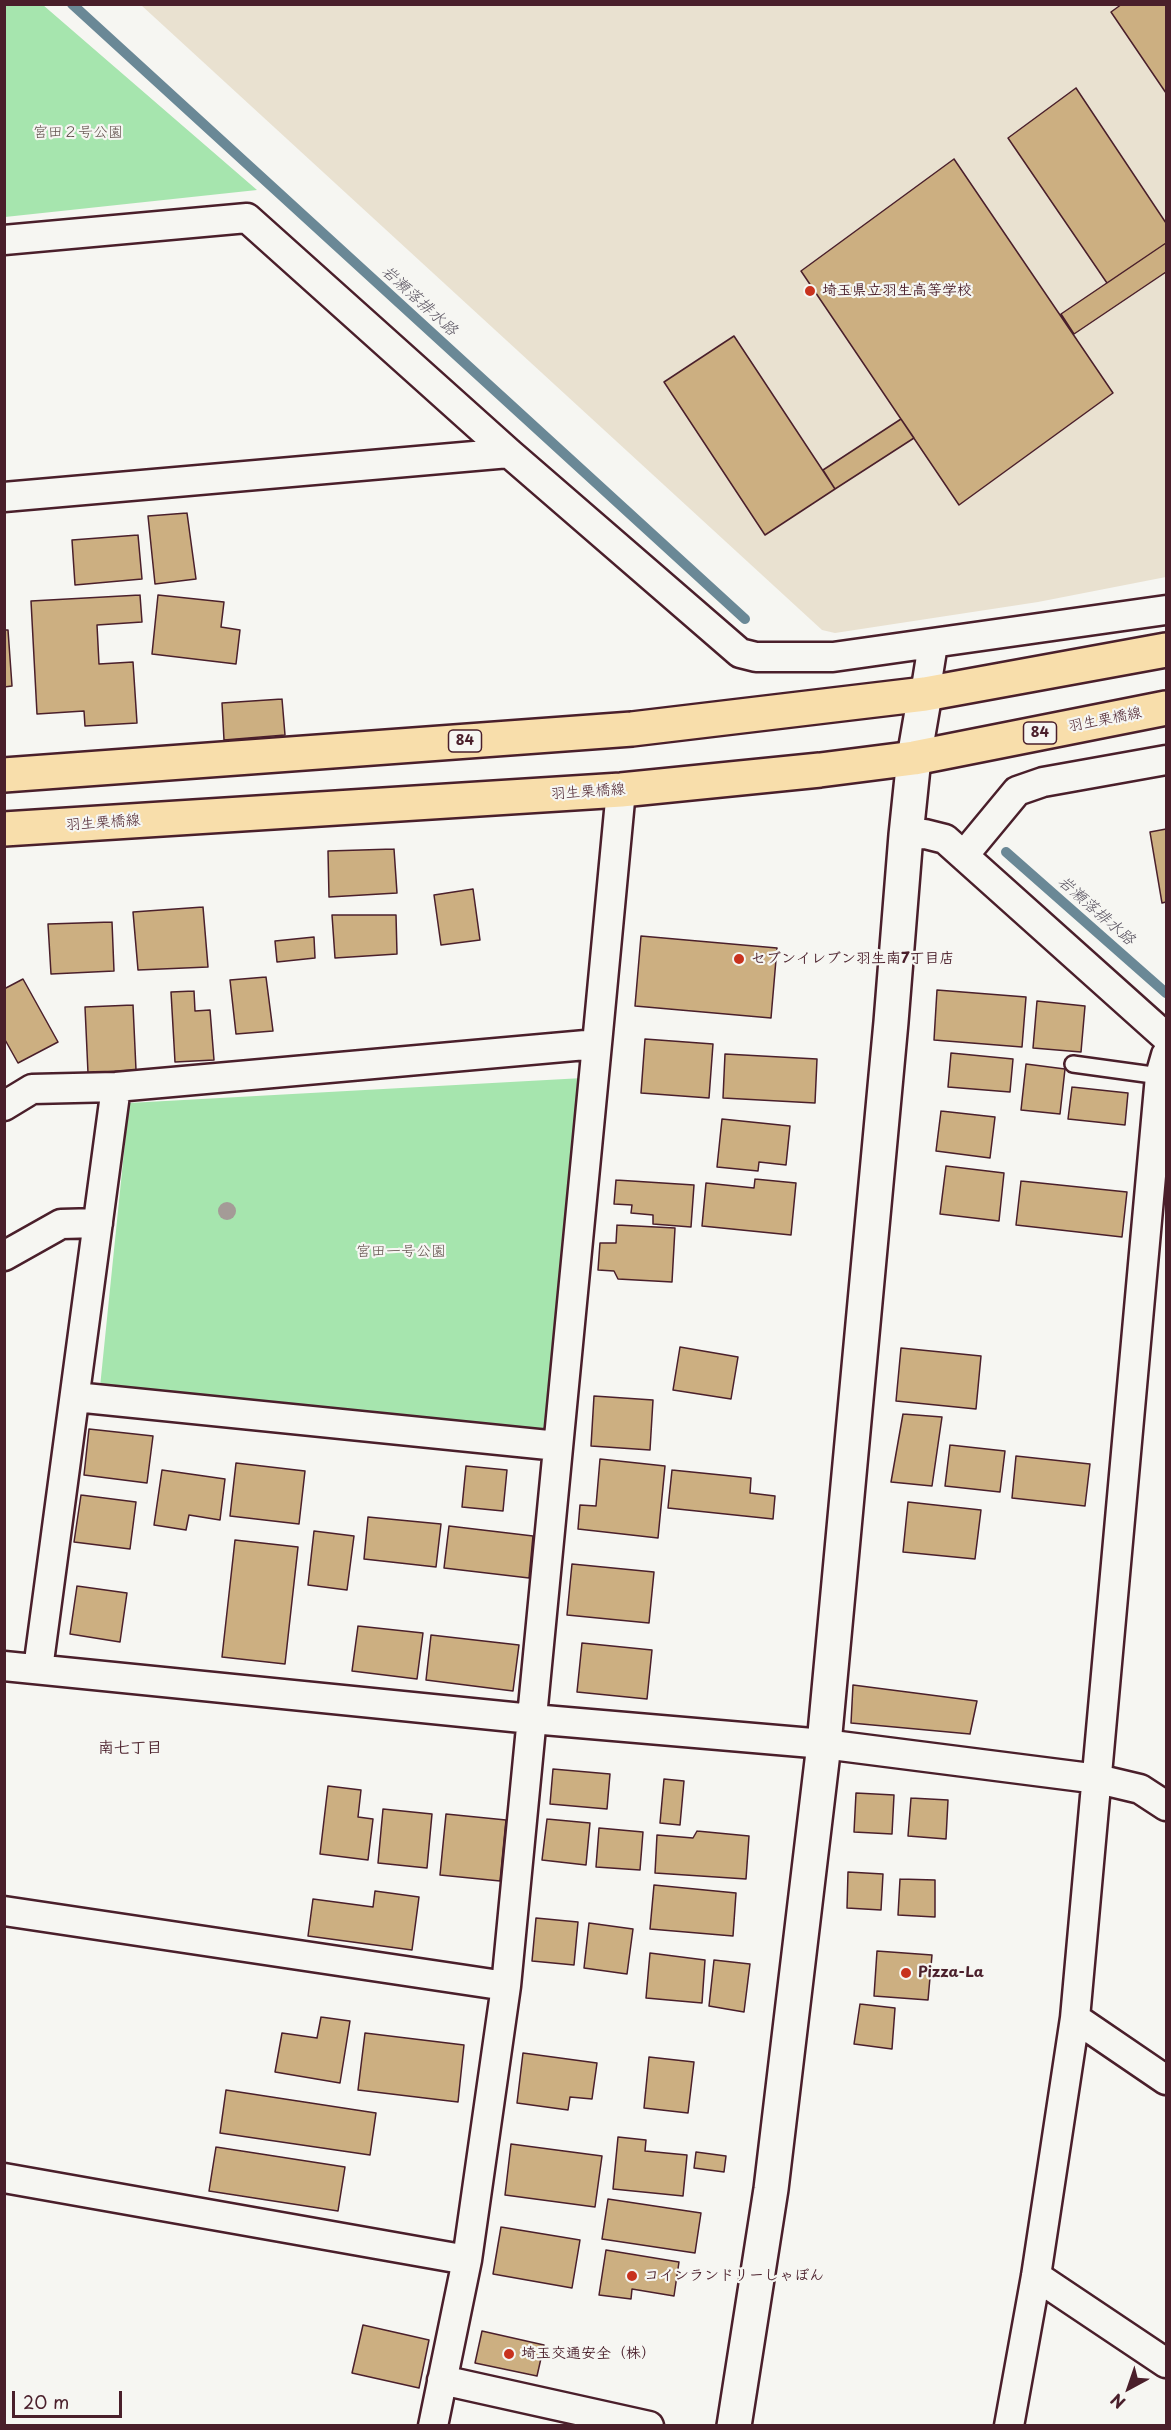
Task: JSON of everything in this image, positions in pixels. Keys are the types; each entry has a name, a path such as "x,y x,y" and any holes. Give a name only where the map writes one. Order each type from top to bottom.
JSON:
{"main road":[{"name":"84","path":"4,775 632,729 925,694 1167,650"},
{"name":"羽生栗橋線","path":"4,829 621,790 914,758 1167,708"}],"street":[{"path":"4,240 247,218 509,453 740,653 756,657 833,657 1167,610"},
{"path":"4,497 509,453"},
{"path":"734,2426 771,2189 824,1744 890,1034 906,835 914,758 933,644"},
{"path":"964,855 1017,792 1043,782 1167,760"},
{"path":"433,2426 467,2260 506,1986 621,790"},
{"path":"906,835 925,834 945,839 1167,1037"},
{"path":"4,1106 32,1089 116,1087 597,1044"},
{"path":"1009,2426 1036,2276 1075,2018 1163,1066"},
{"path":"38,1669 116,1087"},
{"path":"4,1256 61,1224 98,1223"},
{"path":"75,1397 558,1446"},
{"path":"4,1666 532,1719 824,1744 1098,1779 1140,1789 1167,1806"},
{"path":"4,1911 506,1986"},
{"path":"1075,2018 1167,2080"},
{"path":"4,2178 467,2260"},
{"path":"1036,2276 1167,2363"},
{"path":"442,2380 649,2426"}],"lane":[{"path":"1073,1064 1163,1066"}],"shaded area":[{"name":"埼玉県立羽生高等学校","path":"141,5 1166,5 1166,577 1038,602 835,633 822,630"}],"green space":[{"name":"宮田２号公園","path":"4,5 43,5 257,190 5,217"},
{"name":"宮田一号公園","path":"583,1078 548,1431 100,1387 129,1103"}],"building":[{"path":"1122,4 1166,4 1166,93 1111,12"},
{"path":"1076,88 1166,223 1166,243 1107,283 1008,138"},
{"path":"954,159 1113,393 959,505 801,271"},
{"path":"1166,243 1166,272 1074,334 1061,314"},
{"path":"734,336 835,489 765,535 664,382"},
{"path":"901,419 914,438 835,489 823,470"},
{"path":"187,513 196,579 155,584 148,516"},
{"path":"138,535 142,579 75,585 72,540"},
{"path":"140,595 142,622 97,625 99,664 133,662 137,723 85,726 84,711 37,714 31,601"},
{"path":"158,595 224,602 221,627 240,630 236,664 152,654"},
{"path":"4,630 8,630 12,686 4,687"},
{"path":"282,699 285,735 224,740 222,703"},
{"path":"1166,829 1166,902 1162,903 1150,832"},
{"path":"394,849 397,893 329,897 328,851"},
{"path":"473,889 480,940 441,945 434,895"},
{"path":"203,907 208,967 138,970 133,912"},
{"path":"332,915 396,915 397,954 335,958"},
{"path":"112,922 114,971 51,974 48,924"},
{"path":"641,936 777,948 771,1018 635,1006"},
{"path":"314,937 315,958 277,962 275,941"},
{"path":"266,977 273,1031 236,1034 230,980"},
{"path":"23,979 58,1042 18,1063 4,1038 4,989"},
{"path":"937,990 1026,997 1022,1047 934,1040"},
{"path":"194,991 195,1011 210,1010 214,1060 175,1062 171,992"},
{"path":"1037,1001 1085,1006 1081,1052 1033,1048"},
{"path":"133,1005 136,1070 88,1073 85,1007"},
{"path":"645,1039 713,1044 709,1098 641,1093"},
{"path":"951,1053 1013,1059 1010,1092 948,1087"},
{"path":"725,1054 817,1059 815,1103 723,1098"},
{"path":"1026,1064 1065,1069 1060,1114 1021,1110"},
{"path":"1072,1087 1128,1093 1125,1125 1068,1119"},
{"path":"941,1111 995,1117 990,1158 936,1151"},
{"path":"722,1119 790,1126 786,1165 759,1162 758,1171 717,1167"},
{"path":"946,1166 1004,1173 999,1221 940,1214"},
{"path":"755,1179 796,1183 791,1235 702,1226 706,1183 754,1188"},
{"path":"616,1180 694,1185 691,1227 653,1224 653,1215 631,1213 632,1205 614,1204"},
{"path":"1021,1181 1127,1192 1122,1237 1016,1225"},
{"path":"617,1225 675,1228 672,1282 618,1279 614,1271 598,1270 600,1243 616,1243"},
{"path":"680,1347 738,1357 731,1399 673,1390"},
{"path":"901,1348 981,1356 976,1409 896,1401"},
{"path":"594,1396 653,1400 650,1450 591,1446"},
{"path":"903,1414 942,1417 932,1486 891,1482"},
{"path":"89,1429 153,1436 147,1483 84,1475"},
{"path":"950,1445 1005,1451 1000,1492 945,1486"},
{"path":"1016,1456 1090,1464 1085,1506 1012,1498"},
{"path":"600,1459 665,1466 658,1538 578,1529 580,1505 596,1506"},
{"path":"236,1463 305,1471 299,1524 230,1516"},
{"path":"466,1466 507,1470 503,1511 462,1507"},
{"path":"162,1470 225,1479 220,1520 189,1515 186,1530 154,1525"},
{"path":"672,1470 751,1478 750,1493 775,1496 773,1519 668,1508"},
{"path":"81,1495 136,1502 130,1549 74,1542"},
{"path":"908,1502 981,1510 975,1559 903,1552"},
{"path":"368,1517 441,1524 436,1567 364,1559"},
{"path":"449,1526 533,1536 529,1578 444,1568"},
{"path":"314,1531 354,1536 347,1590 308,1585"},
{"path":"235,1540 298,1547 285,1664 222,1657"},
{"path":"572,1564 654,1572 649,1623 567,1615"},
{"path":"77,1586 127,1593 120,1642 70,1634"},
{"path":"358,1626 423,1633 417,1679 352,1671"},
{"path":"431,1635 519,1645 513,1691 426,1680"},
{"path":"582,1643 652,1650 647,1699 577,1692"},
{"path":"853,1685 977,1701 970,1734 851,1723"},
{"path":"553,1769 610,1774 607,1809 550,1804"},
{"path":"664,1779 684,1781 680,1825 660,1823"},
{"path":"328,1786 361,1790 358,1817 373,1819 368,1860 320,1854"},
{"path":"856,1793 894,1795 892,1834 854,1832"},
{"path":"911,1798 948,1800 946,1839 908,1836"},
{"path":"383,1809 432,1814 427,1868 378,1863"},
{"path":"446,1814 506,1820 500,1881 440,1875"},
{"path":"547,1819 590,1823 586,1865 542,1860"},
{"path":"599,1828 643,1832 640,1870 596,1867"},
{"path":"697,1831 749,1836 746,1879 655,1873 657,1835 693,1838"},
{"path":"848,1872 883,1874 881,1910 847,1908"},
{"path":"900,1879 935,1880 935,1917 898,1915"},
{"path":"654,1885 736,1893 733,1936 650,1929"},
{"path":"375,1891 419,1897 412,1950 308,1936 313,1899 373,1907"},
{"path":"536,1918 578,1922 574,1965 532,1961"},
{"path":"589,1923 633,1929 627,1974 584,1968"},
{"path":"877,1951 932,1955 928,2000 874,1996"},
{"path":"650,1953 705,1960 702,2003 646,1998"},
{"path":"714,1960 750,1964 744,2012 709,2006"},
{"path":"860,2004 895,2008 892,2049 854,2044"},
{"path":"321,2017 350,2021 340,2083 275,2072 282,2033 317,2038"},
{"path":"365,2033 464,2045 458,2102 358,2090"},
{"path":"523,2053 597,2063 592,2099 570,2097 568,2110 517,2103"},
{"path":"649,2057 694,2062 688,2113 644,2108"},
{"path":"226,2090 376,2113 370,2155 220,2133"},
{"path":"618,2137 646,2140 645,2151 687,2155 683,2196 613,2189"},
{"path":"511,2144 602,2156 595,2207 505,2195"},
{"path":"216,2147 345,2167 338,2211 209,2191"},
{"path":"696,2152 726,2156 724,2172 694,2168"},
{"path":"608,2199 701,2213 695,2253 602,2239"},
{"path":"501,2227 580,2240 572,2288 493,2274"},
{"path":"606,2250 679,2262 674,2296 632,2289 631,2299 599,2295"},
{"path":"363,2325 429,2340 419,2388 352,2373"},
{"name":"埼玉交通安全（株）","path":"482,2331 544,2345 537,2376 475,2363"}],"waterway":[{"name":"岩瀬落排水路","path":"72,4 745,619"},
{"name":"岩瀬落排水路","path":"1006,852 1166,993"}],"place":[{"name":"埼玉県立羽生高等学校","path":"810,291"},
{"name":"セブンイレブン羽生南7丁目店","path":"739,959"},
{"name":"Pizza-La","path":"906,1973"},
{"name":"コインランドリーしゃぼん","path":"632,2276"},
{"name":"埼玉交通安全（株）","path":"509,2354"}],"district":[{"name":"南七丁目","path":"130,1749"}]}
